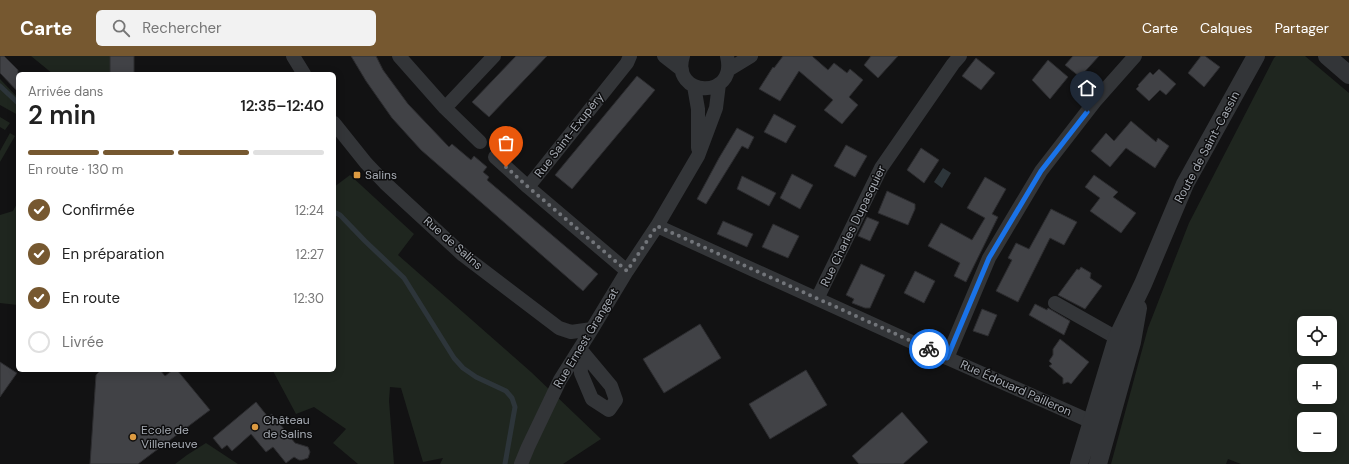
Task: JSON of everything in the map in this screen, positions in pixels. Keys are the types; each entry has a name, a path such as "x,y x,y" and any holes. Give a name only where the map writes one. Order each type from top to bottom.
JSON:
{"street":[{"path":"293,56 303,72"},
{"path":"399,56 445,108 480,142"},
{"path":"445,108 494,56"},
{"name":"Rue Saint-Exupéry","path":"627,271 528,187 627,63 630,56"},
{"path":"664,56 682,70"},
{"path":"683,56 681,62 684,77 688,82 700,89 714,88 726,76 728,70 727,56"},
{"path":"728,70 750,56"},
{"name":"Rue Charles Dupasquier","path":"817,299 880,168 960,56"},
{"path":"947,358 989,258 1041,171 1096,100 1135,56"},
{"name":"Route de Saint-Cassin","path":"1079,464 1092,422 1125,340 1143,284 1185,184 1256,56"},
{"path":"1327,56 1349,75"},
{"name":"Rue Ernest Grangeat","path":"521,464 528,446 560,380 627,271 657,226 698,156 716,108 719,84"},
{"path":"694,86 698,109 698,156"},
{"name":"Rue de Salins","path":"336,126 366,163 385,183 463,255 559,328 570,332 592,329"},
{"path":"496,157 528,187"},
{"name":"Rue Édouard Pailleron","path":"657,226 947,358 1092,422"},
{"path":"1056,304 1125,340"},
{"name":"Route de Saint-Cassin","path":"1098,464 1125,340"},
{"path":"1090,464 1101,425 1092,422"}],"shaded area":[{"path":"31,56 110,56 110,72 51,72"},
{"path":"1276,56 1305,56 1349,93 1349,464 1241,464 1228,459 1226,464 1111,464 1148,328 1189,223"},
{"path":"0,79 16,96 16,114 0,105"},
{"path":"0,117 10,123 5,130 0,127"},
{"path":"10,133 15,136 0,162 0,151"},
{"path":"943,168 951,173 942,188 934,182"},
{"path":"350,175 414,234 398,255 531,372 601,439 563,464 440,464 443,458 423,462 401,388 390,387 389,401 394,464 358,464 333,443 346,429 314,407 296,414 274,372 336,372 336,186"},
{"path":"16,206 16,305 0,303 0,215 13,211"},
{"path":"206,443 238,464 175,464"}],"building":[{"path":"0,56 4,56 18,70 18,72 16,72 16,90 0,73"},
{"path":"110,56 134,56 134,72 110,72"},
{"path":"351,56 376,56 383,70 408,104 449,147 452,144 471,160 474,156 487,167 483,172 489,177 487,180 598,274 583,291 421,150 392,118 366,81"},
{"path":"516,56 547,56 489,117 472,102"},
{"path":"783,56 812,56 828,70 834,63 847,73 850,69 863,80 849,97 858,105 842,124 824,110 833,100 799,71 780,101 759,89 773,67 774,68"},
{"path":"871,56 898,56 878,78 864,65"},
{"path":"1073,56 1099,56 1080,77 1065,65"},
{"path":"1201,56 1205,56 1220,67 1204,87 1188,73"},
{"path":"976,58 995,73 981,90 962,76"},
{"path":"1048,60 1068,77 1050,99 1032,80"},
{"path":"1159,69 1176,84 1166,95 1160,90 1149,101 1136,89 1150,72 1153,75"},
{"path":"637,76 655,90 572,189 555,175"},
{"path":"774,114 796,126 786,143 764,132"},
{"path":"1131,121 1156,142 1158,138 1169,146 1155,168 1126,148 1110,167 1091,151 1106,133 1114,141"},
{"path":"737,128 754,137 748,149 742,146 706,204 697,199"},
{"path":"846,145 867,156 855,177 834,166"},
{"path":"921,148 939,160 924,183 907,170"},
{"path":"792,174 813,185 800,209 780,198"},
{"path":"1094,175 1118,192 1113,197 1136,213 1121,233 1090,211 1100,198 1085,187"},
{"path":"742,176 776,193 769,206 737,189"},
{"path":"985,177 1006,189 992,214 998,217 966,282 954,276 960,263 928,246 941,223 972,240 985,218 967,208"},
{"path":"887,191 915,204 915,209 908,225 878,213"},
{"path":"1051,209 1077,222 1064,245 1050,238 1018,302 996,291 1012,260 1008,258 1016,243 1029,249"},
{"path":"867,217 879,222 870,241 858,236"},
{"path":"723,221 753,234 747,247 717,234"},
{"path":"773,224 799,236 788,258 762,247"},
{"path":"861,264 885,275 870,308 865,308 852,303 854,299 846,295"},
{"path":"1081,267 1091,273 1090,278 1102,286 1085,309 1058,295 1077,269 1079,270"},
{"path":"915,271 935,281 924,303 904,293"},
{"path":"1035,304 1047,310 1048,308 1070,321 1064,335 1029,315"},
{"path":"982,309 997,315 988,336 973,331"},
{"path":"700,324 721,358 664,393 643,359"},
{"path":"1060,339 1089,362 1071,384 1068,382 1063,384 1063,378 1049,366 1052,364 1049,361 1053,355 1053,349"},
{"path":"0,362 17,373 0,397"},
{"path":"806,370 827,405 770,439 749,404"},
{"name":"Ecole de Villeneuve","path":"99,372 162,372 165,376 170,372 179,372 210,410 138,464 90,464 96,375"},
{"name":"Château de Salins","path":"256,402 268,417 272,414 295,443 308,447 310,452 308,458 299,460 294,457 286,463 273,447 266,452 251,434 232,451 227,445 222,449 213,438"},
{"path":"902,412 928,442 903,464 859,464 852,456"}],"waterway":[{"path":"0,86 16,101"},
{"path":"336,213 340,215 404,278 454,358 463,368 476,377 506,391 512,398 515,407 505,464"}],"way so far":[{"path":"506,167 627,271 657,226 929,349"}],"place":[{"name":"Salins","path":"357,175"},
{"name":"Château de Salins","path":"255,427"},
{"name":"Ecole de Villeneuve","path":"133,437"}],"route":[{"path":"929,349 947,358 989,258 1041,171 1087,112"}]}
